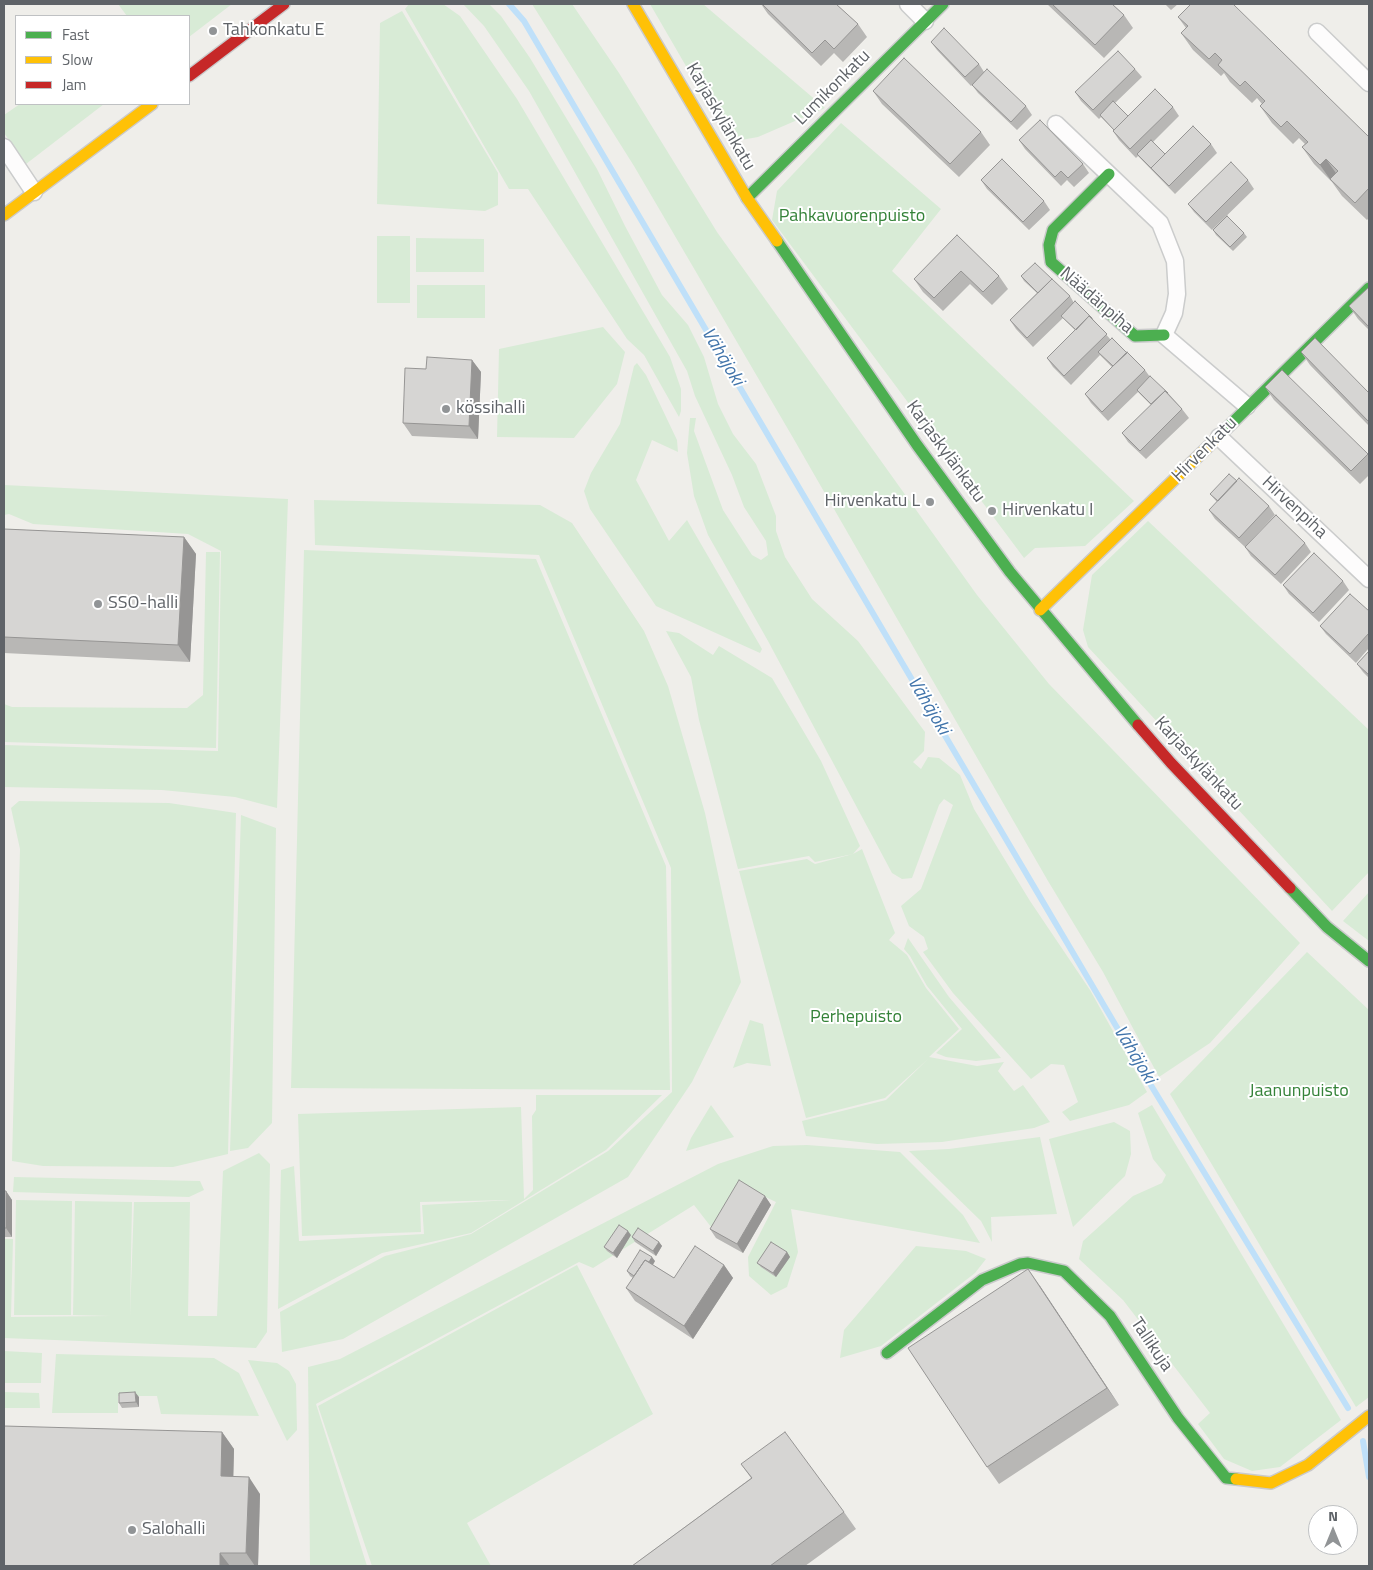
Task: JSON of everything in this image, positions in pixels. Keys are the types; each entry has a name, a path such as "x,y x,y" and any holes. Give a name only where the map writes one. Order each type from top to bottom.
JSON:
{"street":[{"path":"190,75 284,4"},
{"name":"Karjaskylänkatu","path":"633,4 747,198 917,445 1040,610 1171,763 1327,927 1369,961"},
{"path":"908,4 925,21"},
{"name":"Lumikonkatu","path":"747,198 943,4"},
{"path":"1317,32 1369,82"},
{"path":"4,215 151,105"},
{"path":"1056,124 1160,224 1175,261 1177,294 1174,313 1164,335 1247,406"},
{"path":"4,147 34,192"},
{"name":"Näädänpiha","path":"1108,174 1053,230 1049,245 1051,262 1135,336 1164,335"},
{"name":"Hirvenkatu","path":"1040,610 1108,547 1220,437 1247,406 1369,288"},
{"name":"Hirvenpiha","path":"1220,437 1369,579"},
{"name":"Tallikuja","path":"886,1353 982,1280 1020,1264 1028,1263 1064,1271 1110,1316 1178,1418 1226,1478 1271,1484 1308,1465 1369,1416"}],"green space":[{"path":"118,4 232,4 190,36 190,15 126,15"},
{"path":"409,4 443,4 460,16 517,99 670,357 681,389 681,411 679,417 644,355 627,339 528,189 509,189 405,9"},
{"path":"463,4 489,4 501,16 530,58 597,169 662,295 688,325 704,357 718,404 733,434 756,464 776,516 776,531 785,557 812,599 858,641 925,732 924,751 913,762 921,769 928,757 939,758 960,775 974,809 1030,901 1090,990 1147,1092 1129,1105 1070,1121 1062,1112 1078,1102 1064,1065 1051,1064 1031,1079 953,993 923,952 928,949 924,937 909,926 901,906 921,889 953,805 944,799 939,805 912,878 902,879 892,873 768,641 708,535 694,496 687,453 690,418 696,418 694,431 723,510 752,555 761,560 768,555 766,541 744,507 732,475 695,396 687,371 529,91 484,26"},
{"path":"532,4 572,4 619,73 717,232 977,595 1049,684 1300,943 1210,1043 1159,1077 1103,972 1048,881 792,436 634,166"},
{"path":"650,4 703,4 825,108 758,137 730,142"},
{"path":"402,11 498,173 498,205 485,211 377,204 380,23"},
{"path":"19,105 103,105 26,164 4,133 4,115"},
{"name":"Pahkavuorenpuisto","path":"841,123 941,209 892,271 1134,501 1085,546 1035,548 1024,558 772,220 777,191"},
{"path":"377,236 410,236 410,303 377,303"},
{"path":"416,238 484,239 484,272 416,272"},
{"path":"417,285 485,285 485,318 417,318"},
{"path":"603,327 625,352 617,384 574,438 497,437 499,349"},
{"path":"637,363 646,375 677,440 678,452 652,440 636,480 669,541 687,520 762,649 760,653 656,606 590,509 584,491 591,473 620,424 634,366"},
{"path":"4,485 288,499 277,808 235,797 162,790 4,787 4,745 218,751 221,551 188,534 33,524 9,514 4,515"},
{"path":"314,500 540,505 572,523 644,631 668,686 705,813 741,982 692,1082 628,1177 343,1339 282,1352 280,1312 385,1256 471,1234 608,1151 672,1092 671,868 539,555 315,545"},
{"path":"1148,521 1369,730 1369,872 1332,911 1088,647 1083,630 1092,575"},
{"path":"304,550 536,559 666,866 670,1090 291,1088"},
{"path":"206,552 220,552 216,748 4,742 4,704 12,707 187,708 203,695"},
{"path":"666,631 679,633 713,655 719,646 772,678 821,761 860,846 853,854 815,862 809,856 738,869 699,720 691,677"},
{"path":"19,801 169,803 236,813 228,1154 173,1167 43,1166 12,1161 20,849 11,808"},
{"path":"241,815 276,828 272,1123 248,1148 230,1151"},
{"name":"Perhepuisto","path":"862,849 895,933 889,940 907,955 926,988 959,1029 929,1057 977,1066 1004,1062 998,1071 1014,1091 1023,1085 1050,1122 1034,1128 942,1142 877,1144 806,1136 802,1121 886,1100 928,1059 885,1098 806,1118 739,871 807,859 815,864 853,854"},
{"path":"1369,892 1369,941 1343,921"},
{"path":"908,938 949,997 1001,1058 976,1061 946,1057 936,1053 962,1029 927,986 904,949"},
{"name":"Jaanunpuisto","path":"1307,952 1369,1010 1369,1397 1356,1407 1170,1094"},
{"path":"750,1020 763,1024 771,1066 747,1063 733,1068"},
{"path":"536,1095 662,1095 606,1150 471,1233 382,1253 278,1309 281,1170 294,1166 299,1241 424,1234 422,1205 511,1200 420,1202 421,1232 302,1236 298,1114 521,1107 524,1199 533,1190 532,1116 536,1110"},
{"path":"711,1105 734,1137 686,1151 691,1138"},
{"path":"1152,1105 1341,1420 1280,1467 1252,1471 1224,1459 1198,1424 1210,1413 1123,1300 1079,1259 1083,1241 1133,1196 1162,1183 1166,1175 1153,1159 1138,1113"},
{"path":"1114,1122 1130,1131 1131,1154 1125,1176 1073,1227 1049,1139"},
{"path":"1040,1137 1057,1214 991,1217 992,1242 981,1221 909,1151 949,1149"},
{"path":"807,1145 900,1152 963,1215 980,1243 791,1209 798,1252 787,1287 771,1295 749,1276 748,1257 776,1202 742,1186 715,1232 694,1205 593,1268 579,1262 316,1404 367,1566 310,1566 308,1367 340,1359 718,1164 773,1146"},
{"path":"259,1153 270,1164 267,1332 256,1348 4,1338 4,1239 13,1239 11,1317 111,1316 73,1315 75,1201 132,1202 130,1316 134,1202 190,1202 188,1316 217,1316 223,1171"},
{"path":"14,1177 200,1181 204,1190 189,1197 13,1192"},
{"path":"16,1200 72,1201 71,1315 14,1315"},
{"path":"916,1246 966,1251 986,1259 975,1273 881,1346 840,1358 844,1330"},
{"path":"577,1265 653,1414 467,1523 491,1566 372,1566 318,1406"},
{"path":"4,1351 42,1353 41,1383 4,1383"},
{"path":"56,1354 214,1358 239,1373 259,1416 161,1414 157,1396 118,1396 118,1413 52,1413"},
{"path":"248,1360 277,1363 289,1371 296,1384 297,1430 287,1441"},
{"path":"4,1392 39,1393 40,1408 4,1408"}],"building":[{"path":"762,4 836,4 858,24 834,49 825,40 812,53"},
{"path":"1052,4 1112,4 1124,15 1095,45"},
{"path":"1191,4 1233,4 1369,137 1369,188 1355,203 1330,179 1338,171 1326,159 1320,165 1302,147 1308,142 1287,121 1281,127 1260,106 1265,101 1245,81 1240,86 1218,65 1222,60 1215,53 1209,59 1181,33 1188,26 1178,17"},
{"path":"944,28 979,64 965,77 931,42"},
{"path":"1118,51 1135,69 1093,110 1075,92"},
{"path":"904,58 981,132 950,164 873,91"},
{"path":"987,69 1026,106 1011,122 972,85"},
{"path":"1155,89 1173,107 1130,149 1113,131"},
{"path":"1113,101 1128,116 1114,130 1100,115"},
{"path":"1040,120 1083,164 1068,178 1061,171 1055,177 1019,140"},
{"path":"1193,126 1211,144 1169,186 1151,168"},
{"path":"1151,140 1165,154 1151,168 1137,154"},
{"path":"1002,159 1044,201 1023,222 981,180"},
{"path":"1231,162 1248,180 1206,222 1188,204"},
{"path":"1227,216 1244,233 1230,247 1213,230"},
{"path":"957,235 999,276 983,292 961,271 934,298 914,279"},
{"path":"1035,263 1052,279 1038,293 1021,276"},
{"path":"1052,279 1070,296 1027,338 1010,320"},
{"path":"1369,287 1369,327 1349,306"},
{"path":"1075,301 1092,318 1089,316 1076,330 1061,316"},
{"path":"1089,316 1107,334 1064,376 1047,358"},
{"path":"1112,338 1127,353 1113,366 1098,352"},
{"path":"1315,338 1369,393 1369,422 1301,352"},
{"path":"1127,352 1145,370 1102,412 1085,394"},
{"name":"kössihalli","path":"427,357 472,360 469,426 403,423 405,368 426,369"},
{"path":"1282,370 1368,454 1351,471 1265,387"},
{"path":"1150,376 1168,393 1165,391 1151,404 1137,390"},
{"path":"1165,391 1182,409 1140,451 1122,433"},
{"path":"1229,474 1237,481 1218,501 1210,494"},
{"path":"1239,478 1269,506 1239,538 1209,510"},
{"path":"1276,515 1305,543 1275,575 1245,547"},
{"name":"SSO-halli","path":"4,529 184,537 178,645 4,637"},
{"path":"1314,553 1343,581 1313,613 1283,585"},
{"path":"1350,594 1369,611 1369,633 1350,654 1320,626"},
{"path":"1369,651 1369,675 1357,664"},
{"path":"739,1180 765,1196 737,1244 710,1229"},
{"path":"4,1191 6,1191 6,1228 4,1228"},
{"path":"619,1225 628,1231 613,1253 604,1247"},
{"path":"638,1228 659,1242 653,1251 632,1237"},
{"path":"771,1242 787,1252 773,1273 757,1263"},
{"path":"695,1246 724,1265 684,1326 626,1288 645,1260 674,1278"},
{"path":"640,1250 652,1257 649,1262 645,1260 634,1276 627,1271"},
{"path":"1028,1269 1107,1388 987,1467 908,1348"},
{"path":"135,1392 136,1402 119,1403 119,1393"},
{"name":"Salohalli","path":"4,1426 222,1432 221,1476 249,1477 246,1553 220,1553 220,1566 4,1566"},
{"path":"785,1432 844,1512 770,1566 632,1566 752,1478 741,1464"}],"waterway":[{"name":"Vähäjoki","path":"509,4 524,21 1152,1087 1348,1408"},
{"name":"Vähäjoki","path":"1363,1441 1369,1477"}],"traffic: fast":[{"path":"747,198 943,4"},
{"path":"1109,174 1053,230 1049,245 1051,262 1135,336 1164,335"},
{"path":"777,241 917,445 1010,572 1138,725"},
{"path":"1219,436 1369,288"},
{"path":"1290,888 1327,927 1369,961"},
{"path":"887,1353 982,1280 1020,1264 1028,1263 1064,1271 1110,1316 1178,1418 1226,1478 1236,1479"}],"traffic: slow":[{"path":"633,4 747,198 777,241"},
{"path":"4,215 151,105"},
{"path":"1040,610 1219,436"},
{"path":"1236,1479 1271,1483 1308,1465 1369,1416"}],"traffic: jam":[{"path":"190,75 284,4"},
{"path":"1138,725 1171,763 1290,888"}],"place":[{"name":"Tahkonkatu E","path":"213,31"},
{"name":"kössihalli","path":"446,409"},
{"name":"Hirvenkatu L","path":"930,502"},
{"name":"Hirvenkatu I","path":"992,511"},
{"name":"SSO-halli","path":"98,604"},
{"name":"Salohalli","path":"132,1530"}]}
